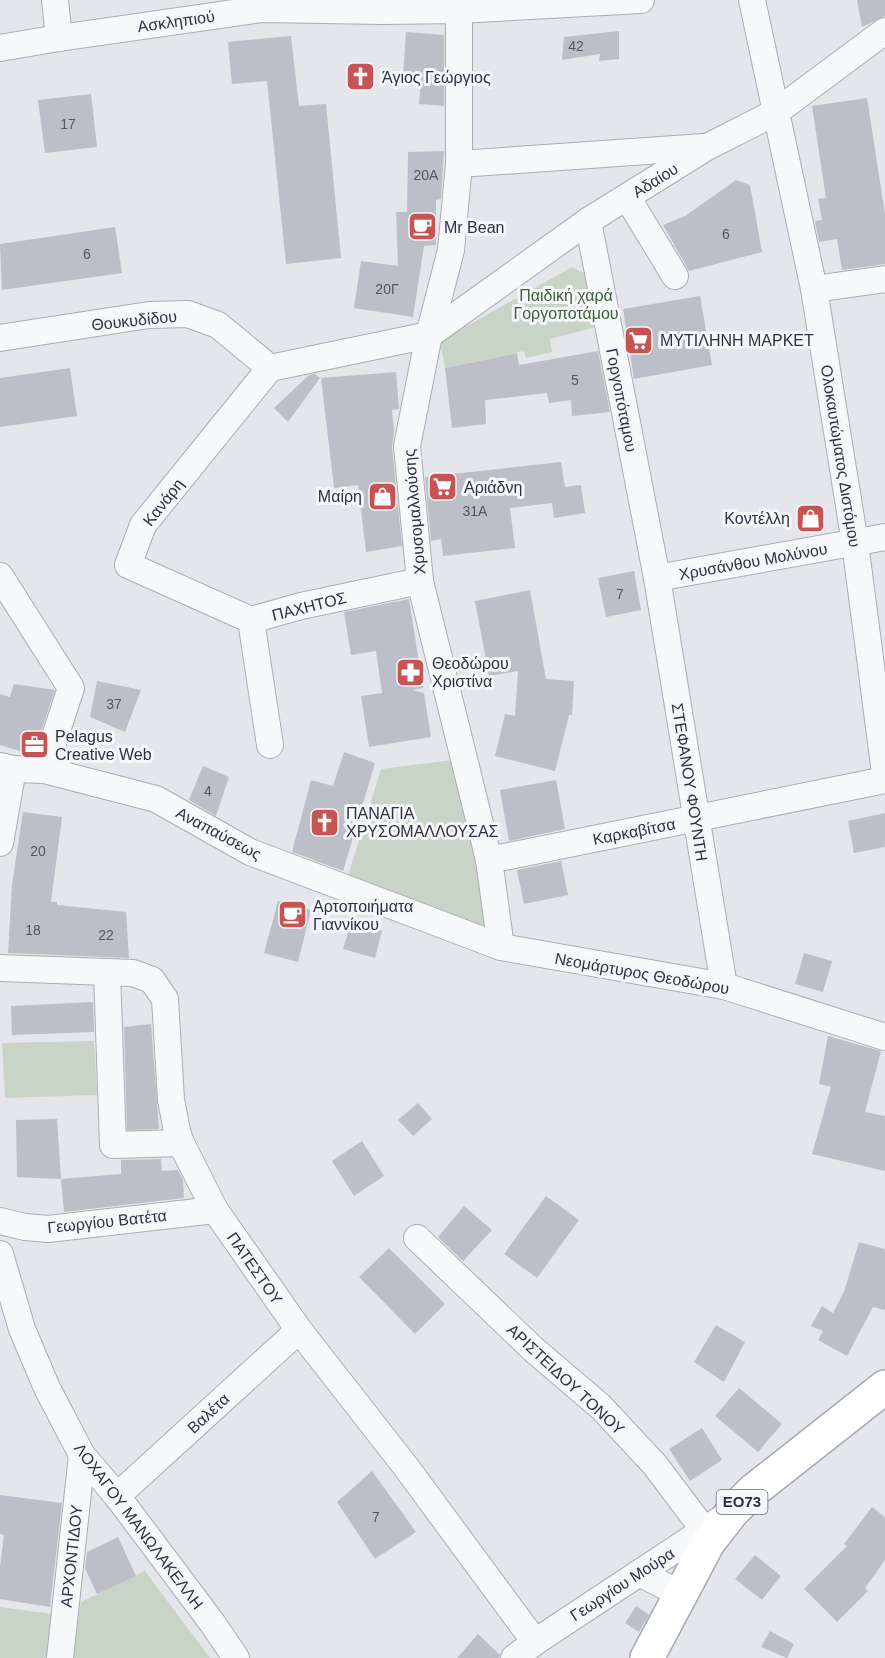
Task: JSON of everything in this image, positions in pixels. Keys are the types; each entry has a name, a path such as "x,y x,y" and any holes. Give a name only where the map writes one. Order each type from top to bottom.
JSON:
{"main road":[{"name":"ΕΟ73","path":"646,1658 708,1543 732,1512 753,1491 885,1387"}],"street":[{"path":"55,0 59,38"},
{"name":"Ασκληπιού","path":"0,48 261,5 383,11 459,5 641,0"},
{"name":"Ολοκαυτώματος Διστόμου","path":"753,0 814,288 855,543 885,772"},
{"name":"Χρυσομαλλούσης","path":"459,5 459,164 451,250 429,335 407,446 420,581 489,860 501,947"},
{"name":"Αδαίου","path":"429,335 588,221 707,147 776,112 885,31"},
{"path":"459,164 707,147"},
{"path":"627,197 675,276"},
{"name":"Γοργοπόταμου","path":"588,221 657,578"},
{"path":"814,288 885,279"},
{"name":"Θουκυδίδου","path":"0,338 148,315 188,314 218,325 270,368"},
{"path":"270,368 429,335"},
{"name":"Κανάρη","path":"251,620 128,565 142,525 270,368"},
{"name":"Χρυσάνθου Μολύνου","path":"657,578 885,537"},
{"path":"0,576 71,688 44,770"},
{"name":"ΣΤΕΦΑΝΟΥ ΦΟΥΝΤΗ","path":"657,578 724,986"},
{"name":"ΠΑΧΗΤΟΣ","path":"270,745 251,620 301,606 420,581"},
{"path":"0,843 7,767"},
{"name":"Αναπαύσεως","path":"7,767 44,770 156,799 250,852 501,947"},
{"name":"Καρκαβίτσα","path":"489,860 885,780"},
{"name":"Νεομάρτυρος Θεοδώρου","path":"501,947 724,986 885,1037"},
{"name":"ΠΑΤΕΣΤΟΥ","path":"0,968 133,973 152,980 165,999 171,1100 181,1143 214,1209 298,1330 406,1467 535,1642"},
{"path":"107,972 113,1146 181,1143"},
{"name":"Γεωργίου Βατέτα","path":"0,1221 25,1227 48,1229 214,1209"},
{"name":"ΑΡΙΣΤΕΙΔΟΥ ΤΟΝΟΥ","path":"417,1238 533,1349 601,1407 655,1465 704,1530"},
{"name":"ΛΟΧΑΓΟΥ ΜΑΝΩΛΑΚΕΛΛΗ","path":"0,1254 22,1329 47,1388 82,1455 117,1496 236,1658"},
{"name":"Βαλέτα","path":"117,1496 298,1330"},
{"name":"ΑΡΧΟΝΤΙΔΟΥ","path":"60,1658 82,1455"},
{"name":"Γεωργίου Μούρα","path":"514,1658 732,1512"},
{"path":"639,1573 681,1593"}],"green space":[{"name":"Παιδική χαρά Γοργοποτάμου","path":"572,267 591,277 600,326 550,339 552,352 526,358 524,351 445,368 440,341"},
{"path":"461,759 491,938 347,879 381,769"},
{"path":"94,1041 97,1095 5,1098 2,1043"},
{"path":"145,1571 210,1658 71,1658 81,1602"},
{"path":"0,1607 52,1614 47,1658 0,1658"}],"building":[{"path":"857,0 885,0 885,16 862,27"},
{"path":"619,31 619,59 599,61 600,54 562,60 564,37"},
{"path":"406,32 444,35 444,106 419,104 421,78 403,77"},
{"path":"291,36 299,106 326,104 341,258 286,264 267,81 232,84 228,42"},
{"path":"91,94 97,147 45,153 38,100"},
{"path":"867,98 885,214 885,264 842,270 837,239 819,242 815,221 822,220 818,199 826,198 812,106"},
{"path":"444,151 441,199 436,200 436,245 424,246 413,317 354,308 361,261 398,266 396,212 407,212 408,152"},
{"path":"736,180 750,185 762,252 689,271 663,225 685,216"},
{"path":"115,227 122,273 2,290 0,244"},
{"path":"700,296 712,365 634,379 623,309"},
{"path":"598,351 610,412 572,416 571,400 549,403 547,393 485,400 486,424 452,428 445,368 517,353 519,365"},
{"path":"70,368 77,416 0,427 0,378"},
{"path":"396,372 399,409 392,410 394,432 392,447 402,546 366,552 358,485 334,488 321,378"},
{"path":"315,374 320,378 288,422 274,408 309,375"},
{"path":"561,462 565,487 581,485 585,513 554,518 552,503 510,508 515,548 443,556 441,539 431,541 425,477"},
{"path":"634,571 641,610 606,617 598,578"},
{"path":"530,590 546,679 574,681 572,715 569,715 555,771 495,756 505,714 515,716 518,671 489,676 475,601"},
{"path":"409,599 423,688 412,690 424,693 431,737 369,747 361,696 382,693 376,651 351,655 344,612"},
{"path":"97,681 141,690 125,732 90,717"},
{"path":"14,684 55,690 33,755 0,745 0,694 10,697"},
{"path":"344,752 375,763 343,871 292,852 311,780 333,786"},
{"path":"203,766 229,777 216,816 189,800"},
{"path":"556,780 565,829 509,841 500,790"},
{"path":"23,812 62,817 51,902 57,902 57,905 126,912 129,958 8,953 12,885"},
{"path":"885,813 885,847 854,853 848,821"},
{"path":"561,861 568,895 524,904 517,870"},
{"path":"278,901 311,910 298,962 264,953"},
{"path":"351,922 382,931 375,958 343,949"},
{"path":"804,953 832,961 823,992 795,984"},
{"path":"93,1002 94,1032 12,1035 11,1006"},
{"path":"151,1024 159,1129 127,1130 124,1027"},
{"path":"828,1036 881,1051 865,1112 885,1116 885,1171 812,1154 831,1087 819,1084"},
{"path":"418,1103 432,1119 413,1136 398,1120"},
{"path":"57,1119 61,1179 17,1177 16,1120"},
{"path":"362,1141 384,1176 354,1196 332,1161"},
{"path":"161,1159 162,1171 178,1170 183,1180 184,1198 64,1212 61,1179 121,1174 121,1160"},
{"path":"546,1196 579,1220 537,1278 504,1254"},
{"path":"464,1206 492,1230 463,1261 438,1237"},
{"path":"859,1242 885,1249 885,1310 873,1307 847,1356 818,1340 823,1331 811,1326 822,1306 833,1313 844,1292"},
{"path":"389,1248 445,1304 415,1334 359,1277"},
{"path":"716,1325 745,1342 724,1382 694,1362"},
{"path":"739,1388 782,1424 758,1452 715,1416"},
{"path":"702,1428 722,1460 690,1481 669,1449"},
{"path":"372,1471 416,1532 375,1559 337,1502"},
{"path":"0,1495 62,1503 50,1607 0,1599 0,1567 4,1535 0,1534"},
{"path":"872,1507 885,1517 885,1560 865,1588 868,1591 837,1622 804,1589 847,1546 844,1544"},
{"path":"118,1537 136,1576 97,1594 85,1568 87,1552"},
{"path":"755,1555 781,1576 762,1600 735,1579"},
{"path":"636,1606 649,1615 639,1632 625,1623"},
{"path":"770,1631 794,1644 787,1658 761,1647"},
{"path":"478,1634 500,1655 499,1658 457,1658"}],"place":[{"name":"Άγιος Γεώργιος","path":"361,77"},
{"name":"Mr Bean","path":"423,227"},
{"name":"ΜΥΤΙΛΗΝΗ ΜΑΡΚΕΤ","path":"639,340"},
{"name":"Αριάδνη","path":"443,487"},
{"name":"Μαίρη","path":"383,496"},
{"name":"Κοντέλλη","path":"811,518"},
{"name":"Θεοδώρου Χριστίνα","path":"411,672"},
{"name":"Pelagus Creative Web","path":"34,745"},
{"name":"ΠΑΝΑΓΙΑ ΧΡΥΣΟΜΑΛΛΟΥΣΑΣ","path":"325,822"},
{"name":"Αρτοποιήματα Γιαννίκου","path":"292,915"}]}
